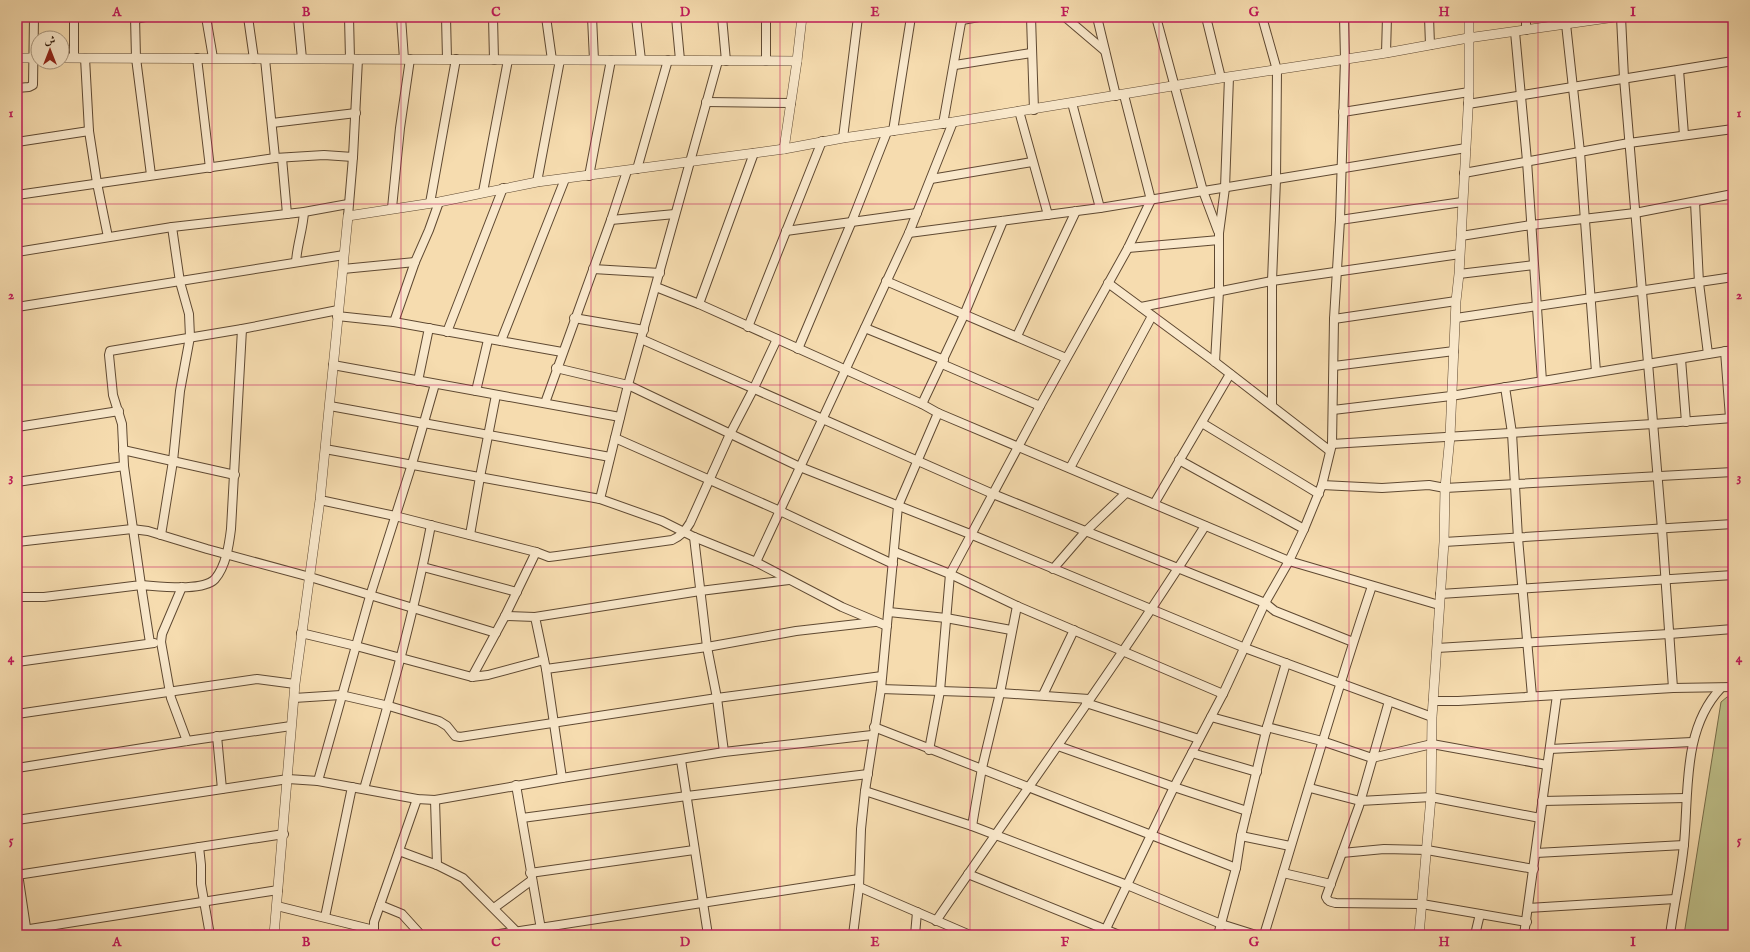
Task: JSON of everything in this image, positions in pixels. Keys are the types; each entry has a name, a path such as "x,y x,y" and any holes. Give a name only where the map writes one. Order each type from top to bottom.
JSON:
{"street":[{"path":"34,17 35,30"},
{"path":"74,17 74,58"},
{"path":"145,17 135,18 136,58 151,175"},
{"path":"206,17 213,58"},
{"path":"248,17 254,59"},
{"path":"298,17 302,59"},
{"path":"274,935 284,834 295,684 320,500 353,157 356,113 354,59 349,17"},
{"path":"392,208 407,59 401,17"},
{"path":"394,322 415,262 429,230 434,203 451,59 446,17"},
{"path":"493,17 494,60"},
{"path":"537,182 556,60 546,17"},
{"path":"592,17 594,60"},
{"path":"636,17 641,60"},
{"path":"676,17 680,60"},
{"path":"600,499 628,385 660,273 689,162 706,102 722,61 722,17"},
{"path":"766,17 766,61"},
{"path":"784,149 802,17"},
{"path":"843,138 858,17"},
{"path":"798,349 890,132 911,17"},
{"path":"944,124 962,19 979,17"},
{"path":"1031,17 1034,110"},
{"path":"1065,17 1106,51"},
{"path":"929,750 940,691 950,574 970,534 1019,448 1066,358 1128,248 1151,200 1097,17"},
{"path":"1156,17 1203,191 1219,236"},
{"path":"1206,17 1225,77 1225,188 1219,236 1219,291 1215,362"},
{"path":"1262,17 1277,70 1276,179 1272,282 1272,405"},
{"path":"1104,932 1128,886 1174,787 1223,694 1266,603 1289,561 1322,485 1331,447 1333,410 1334,319 1338,271 1342,169 1345,59 1344,17"},
{"path":"1386,53 1388,17"},
{"path":"1430,17 1430,45"},
{"path":"1419,935 1431,797 1432,717 1444,542 1445,488 1450,436 1456,302 1459,274 1469,92 1469,17"},
{"path":"1526,17 1526,30"},
{"path":"348,216 392,208 434,203 537,182 784,149 822,141 1034,110 1225,77 1386,53 1468,38 1615,17"},
{"path":"1622,17 1624,78 1662,529 1673,688"},
{"path":"1566,24 1586,219 1590,299 1596,372"},
{"path":"1516,32 1527,161 1542,381"},
{"path":"955,65 1031,53"},
{"path":"17,58 30,58"},
{"path":"70,58 797,61"},
{"path":"85,58 89,131 108,237"},
{"path":"197,58 210,168"},
{"path":"265,59 272,123 287,214"},
{"path":"483,192 508,60"},
{"path":"589,176 611,60"},
{"path":"637,169 668,60"},
{"path":"1468,104 1733,61"},
{"path":"17,88 29,87 33,85 35,70"},
{"path":"1679,70 1684,135"},
{"path":"1343,112 1469,92"},
{"path":"706,102 791,103"},
{"path":"1072,103 1100,208"},
{"path":"1019,111 1048,215"},
{"path":"272,123 356,113"},
{"path":"756,562 909,233 953,122"},
{"path":"1464,173 1629,143 1733,128"},
{"path":"17,142 89,131"},
{"path":"748,328 822,141"},
{"path":"909,233 1100,208 1466,148"},
{"path":"699,304 754,153"},
{"path":"17,195 97,182 278,158 324,155 353,157"},
{"path":"931,179 1032,162"},
{"path":"544,403 611,220 627,171"},
{"path":"501,341 564,179"},
{"path":"447,332 503,188"},
{"path":"1460,236 1531,225 1635,213 1733,194"},
{"path":"1340,220 1462,202"},
{"path":"1695,202 1699,283 1708,354"},
{"path":"17,252 108,237 304,212 348,204"},
{"path":"1017,336 1076,211"},
{"path":"296,262 297,247 303,224 304,212"},
{"path":"786,231 917,213"},
{"path":"611,220 675,214"},
{"path":"922,404 964,315 1003,221"},
{"path":"162,535 173,461 180,391 190,337 189,314 180,282 172,228"},
{"path":"1128,248 1219,236"},
{"path":"1141,307 1219,291 1338,271 1460,254"},
{"path":"17,307 344,255"},
{"path":"343,269 415,262"},
{"path":"1459,274 1534,265"},
{"path":"593,269 660,273"},
{"path":"1456,318 1642,292 1733,277"},
{"path":"886,281 1066,358"},
{"path":"1108,283 1331,447 1450,436 1731,418 1729,351 1451,396 1333,410"},
{"path":"656,287 699,304 748,328 922,404 938,413 1289,561 1439,605"},
{"path":"1334,319 1456,302"},
{"path":"150,643 132,529 124,466 122,424 113,395 109,355 110,351 338,313 562,352"},
{"path":"1070,468 1152,316"},
{"path":"574,318 644,330"},
{"path":"418,381 429,328"},
{"path":"865,328 1040,406"},
{"path":"17,598 44,597 141,585 182,587 207,584 214,580 220,572 227,555 231,529 242,329"},
{"path":"641,339 993,494 1266,603 1275,611 1353,642"},
{"path":"476,391 488,340"},
{"path":"320,500 395,516 536,552 549,557 672,540 684,532 690,523 730,434 777,340"},
{"path":"1334,366 1454,351"},
{"path":"1681,359 1686,422"},
{"path":"333,365 620,417"},
{"path":"556,368 628,385 800,467 970,534 1245,648 1341,682 1432,717"},
{"path":"1154,504 1230,374"},
{"path":"318,781 370,596 412,464 435,384"},
{"path":"1505,387 1512,433 1518,538 1532,696"},
{"path":"470,535 496,395"},
{"path":"330,406 610,457"},
{"path":"17,427 119,411"},
{"path":"853,935 859,883 861,829 873,731 881,689 895,552 898,506 938,413"},
{"path":"1202,423 1319,494"},
{"path":"615,438 780,511 893,564"},
{"path":"325,449 600,499 637,511 694,537 756,562 788,580 887,626"},
{"path":"123,450 235,475"},
{"path":"1179,460 1304,529"},
{"path":"17,482 124,466"},
{"path":"1322,485 1382,488 1429,485 1445,488 1733,472"},
{"path":"1053,569 1085,532 1126,493"},
{"path":"1444,542 1733,524"},
{"path":"364,789 388,706 423,567 431,525"},
{"path":"936,921 1123,652 1205,526"},
{"path":"17,542 132,529 162,535 227,555 310,577 496,633"},
{"path":"694,537 707,647 717,698 724,752"},
{"path":"472,676 505,616 536,552"},
{"path":"895,552 950,574 1017,606 1223,694"},
{"path":"423,567 517,592"},
{"path":"1440,594 1733,575"},
{"path":"505,616 535,616 700,591 788,580"},
{"path":"1264,935 1290,846 1310,788 1322,741 1372,586"},
{"path":"182,587 162,634 161,642 170,693 187,741"},
{"path":"972,826 982,768 1000,693 1011,630 1017,606"},
{"path":"889,612 946,618 1011,630"},
{"path":"535,616 546,669 562,778"},
{"path":"546,669 707,647 796,631 876,622"},
{"path":"1437,648 1733,629"},
{"path":"1043,695 1074,630"},
{"path":"301,633 472,676 488,675 544,660"},
{"path":"17,662 161,642"},
{"path":"1218,935 1236,868 1241,836 1256,772 1286,663"},
{"path":"294,698 341,695 388,706 439,721 447,726 455,736 460,737 717,698 882,676"},
{"path":"17,714 170,693 257,679 295,684"},
{"path":"1433,701 1673,688 1733,687"},
{"path":"1670,935 1684,845 1686,798 1692,742 1712,698 1721,688"},
{"path":"881,689 1043,695 1088,701 1198,739"},
{"path":"1524,935 1557,695"},
{"path":"1389,701 1360,801 1326,897 1329,902 1422,904 1526,922"},
{"path":"1211,717 1322,741 1372,758 1432,744 1547,765"},
{"path":"17,768 216,736 292,726"},
{"path":"17,820 288,779 318,781 417,799 435,800 516,785 724,752 873,731 982,768 1029,788 1236,868"},
{"path":"216,736 222,788"},
{"path":"1550,749 1692,742"},
{"path":"1058,746 1174,787 1248,811"},
{"path":"1192,753 1256,772"},
{"path":"681,760 708,935"},
{"path":"522,818 868,774"},
{"path":"516,785 541,931"},
{"path":"326,917 352,787"},
{"path":"1310,788 1360,801 1431,797 1540,818"},
{"path":"865,791 972,826 1128,886 1221,924 1256,935"},
{"path":"1542,801 1686,798"},
{"path":"277,906 326,917 374,933 374,922 417,799"},
{"path":"435,800 437,865"},
{"path":"27,932 17,873 284,834"},
{"path":"1241,836 1290,846"},
{"path":"1536,853 1684,845"},
{"path":"199,847 202,865 201,884 210,935"},
{"path":"1342,853 1384,849 1427,850 1534,869"},
{"path":"494,908 531,877 694,850"},
{"path":"399,851 437,865 463,878 517,932"},
{"path":"1283,873 1331,884"},
{"path":"968,874 1104,932 1119,935"},
{"path":"493,935 541,931 703,904 859,883 917,912 966,934"},
{"path":"17,931 27,932 204,901 278,890"},
{"path":"1528,908 1675,899"},
{"path":"380,905 402,914 421,935"},
{"path":"915,935 917,912"},
{"path":"1475,935 1480,914"}],"green space":[{"path":"1733,696 1733,935 1684,935 1721,702 1727,697"}]}
